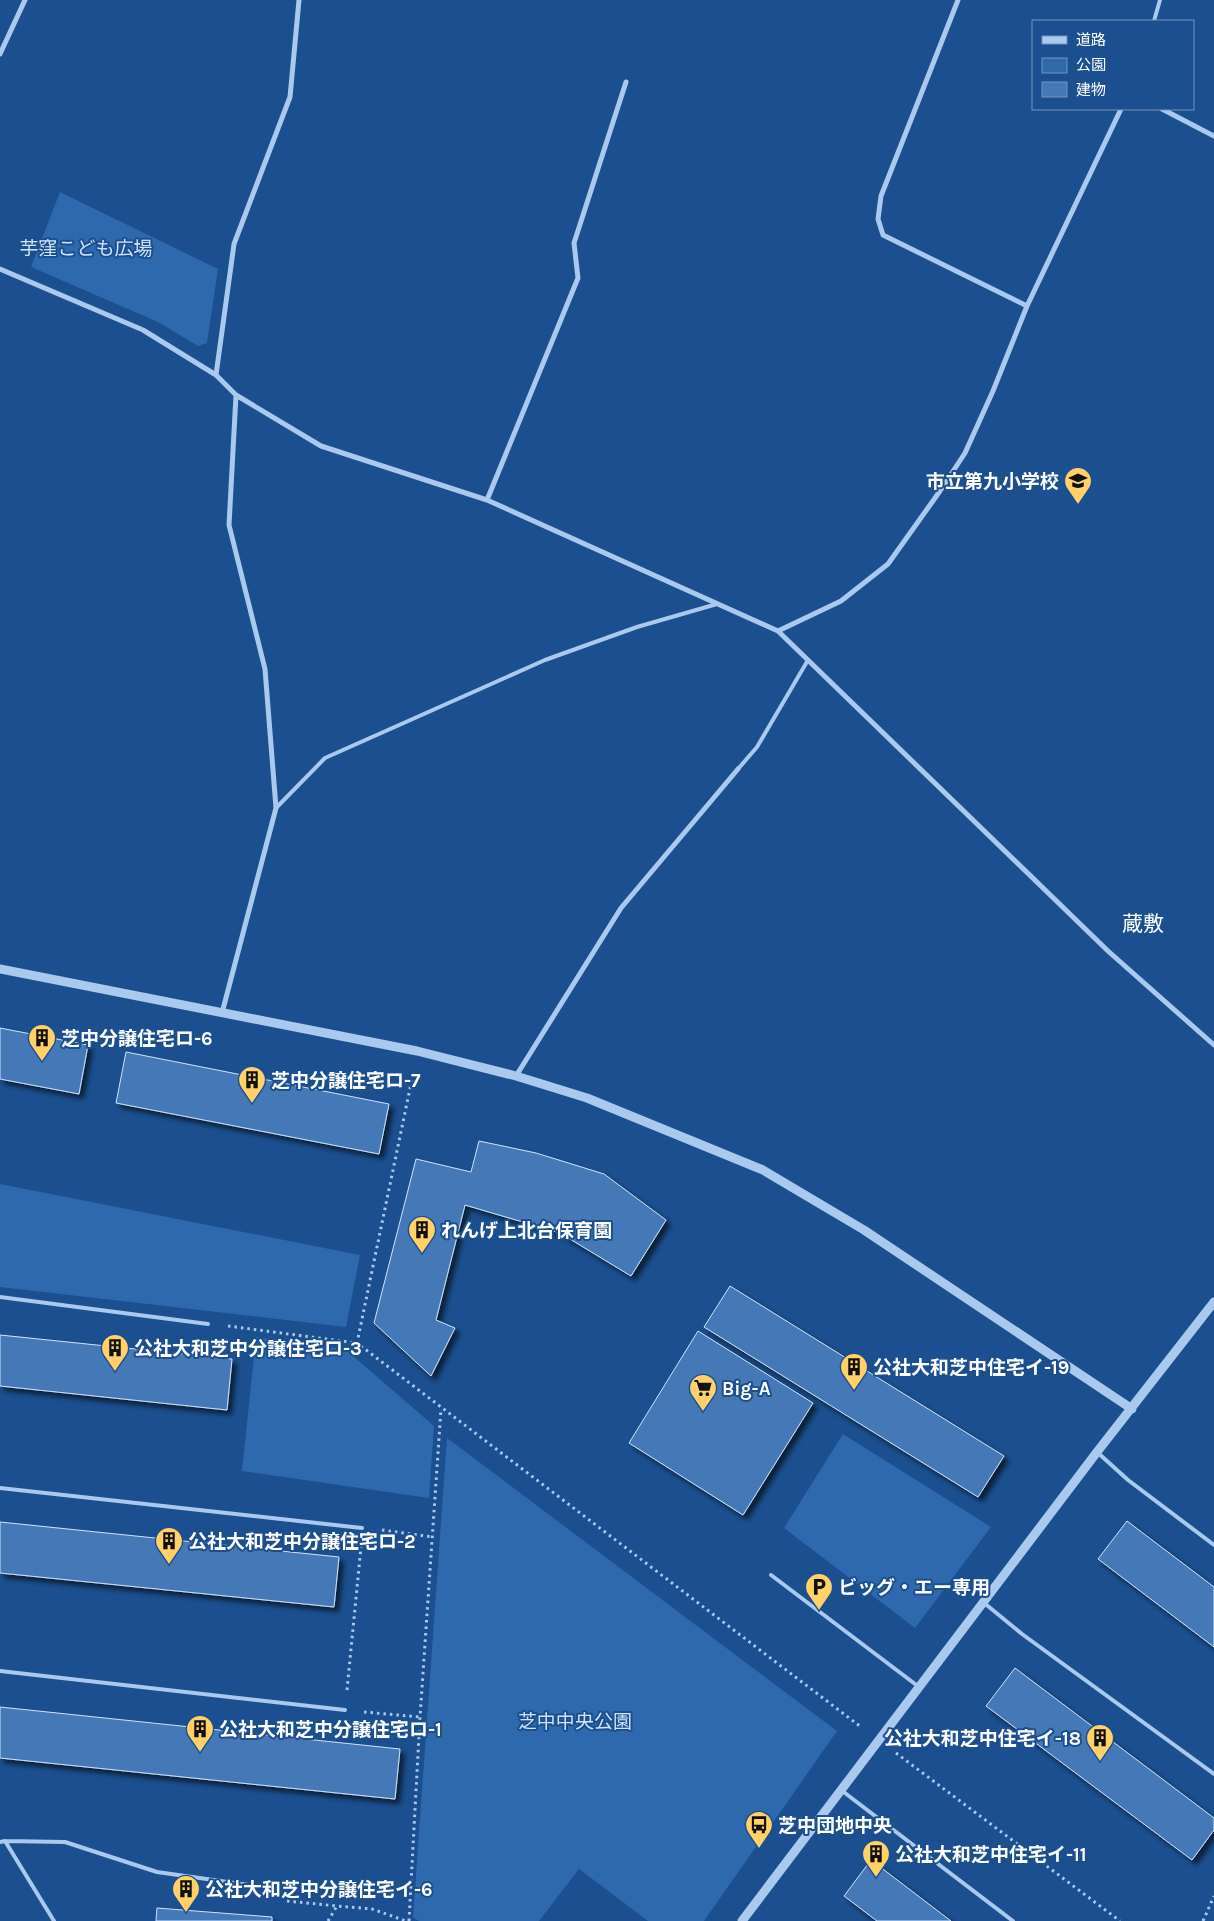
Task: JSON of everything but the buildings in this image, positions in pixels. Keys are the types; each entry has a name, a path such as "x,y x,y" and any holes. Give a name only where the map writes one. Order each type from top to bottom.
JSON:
{"street":[{"path":"0,54 25,0"},
{"path":"216,375 234,244 290,97 299,0"},
{"path":"958,0 882,196 878,218 883,235 1027,306"},
{"path":"487,500 578,278 574,243 626,82"},
{"path":"778,631 841,601 888,564 965,453 1027,306 1121,110"},
{"path":"1164,110 1214,136"},
{"path":"0,269 143,330 216,375 236,396 321,446 487,500 778,631 1100,944 1214,1045"},
{"path":"222,1013 276,808 265,669 229,524 236,396"},
{"path":"516,1076 621,908 738,769"},
{"path":"0,969 417,1051 516,1076 596,1102 763,1170 864,1230 1132,1409"},
{"path":"742,1921 1096,1452 1132,1409 1214,1302"}],"lane":[{"path":"1154,20 1160,0"},
{"path":"276,808 325,758 545,660 637,627 717,604"},
{"path":"738,769 756,747 808,660"},
{"path":"0,1297 208,1324"},
{"path":"1096,1452 1128,1480 1214,1545"},
{"path":"0,1488 362,1528"},
{"path":"771,1575 919,1687"},
{"path":"983,1602 1022,1634 1214,1774"},
{"path":"0,1672 345,1710"},
{"path":"841,1790 1013,1921"},
{"path":"3,1842 65,1842 156,1872 271,1888"},
{"path":"3,1842 54,1921"}],"path":[{"path":"357,1343 414,1073"},
{"path":"208,1324 357,1343 1120,1921"},
{"path":"271,1888 279,1901 372,1909 407,1921 441,1408"},
{"path":"420,1717 345,1710 362,1528 433,1537"},
{"path":"1203,1921 1214,1896"},
{"path":"328,1921 337,1906"}],"green space":[{"name":"芋窪こども広場","path":"60,192 218,269 207,343 198,346 158,322 31,267"},
{"path":"0,1184 360,1255 346,1327 0,1287"},
{"path":"256,1337 345,1349 434,1426 429,1498 242,1471"},
{"path":"843,1434 991,1527 915,1628 784,1528"},
{"name":"芝中中央公園","path":"447,1438 837,1731 704,1921 648,1921 579,1869 539,1921 419,1921 413,1917"}],"place":[{"name":"市立第九小学校","path":"1078,505"},
{"name":"芝中分譲住宅ロ-6","path":"42,1062"},
{"name":"芝中分譲住宅ロ-7","path":"252,1104"},
{"name":"れんげ上北台保育園","path":"422,1254"},
{"name":"公社大和芝中分譲住宅ロ-3","path":"115,1372"},
{"name":"公社大和芝中住宅イ-19","path":"854,1391"},
{"name":"Big-A","path":"703,1412"},
{"name":"公社大和芝中分譲住宅ロ-2","path":"169,1565"},
{"name":"ビッグ・エー専用","path":"819,1611"},
{"name":"公社大和芝中分譲住宅ロ-1","path":"200,1753"},
{"name":"公社大和芝中住宅イ-18","path":"1100,1762"},
{"name":"芝中団地中央","path":"759,1849"},
{"name":"公社大和芝中住宅イ-11","path":"876,1878"},
{"name":"公社大和芝中分譲住宅イ-6","path":"186,1913"}],"district":[{"name":"蔵敷","path":"1143,924"}]}
